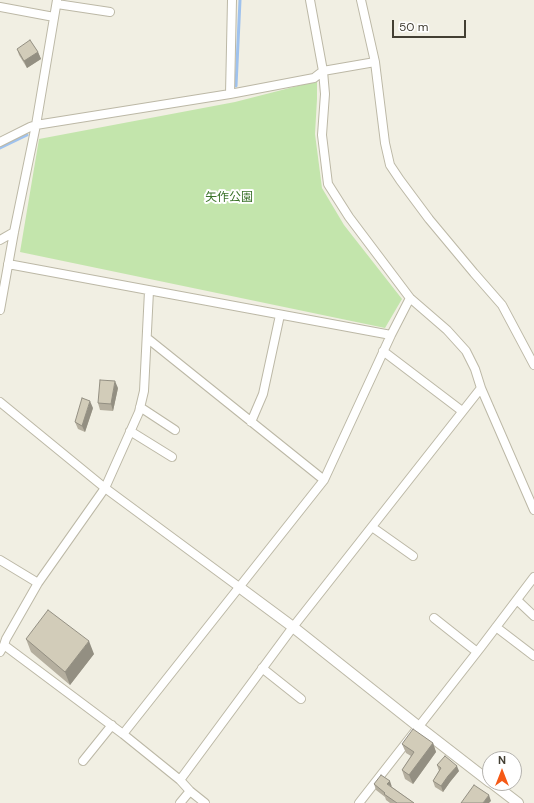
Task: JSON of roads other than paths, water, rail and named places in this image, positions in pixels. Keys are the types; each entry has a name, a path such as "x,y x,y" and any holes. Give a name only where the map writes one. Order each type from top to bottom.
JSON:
{"street":[{"path":"230,94 232,0"},
{"path":"310,0 324,71 325,94 322,135 328,184 349,218 410,298 447,330 466,351 534,510"},
{"path":"361,0 374,62 385,142 390,165 429,219 502,305 534,364"},
{"path":"0,310 36,125 57,2 110,12"},
{"path":"0,7 54,17"},
{"path":"0,142 36,125 230,94 314,78 324,71 374,62"},
{"path":"0,240 14,232"},
{"path":"8,264 391,335"},
{"path":"149,291 144,391 140,407 130,431 105,488 38,583 2,643 124,734 180,780 190,791 205,803"},
{"path":"124,734 324,480 383,351 410,298"},
{"path":"251,422 264,394 280,315"},
{"path":"147,338 324,480"},
{"path":"383,351 462,411"},
{"path":"180,780 293,627 481,388"},
{"path":"0,402 105,488 293,627 482,775"},
{"path":"140,407 175,430"},
{"path":"130,431 172,457"},
{"path":"372,527 413,556"},
{"path":"0,560 38,583"},
{"path":"359,803 534,578"},
{"path":"517,600 534,616"},
{"path":"434,618 477,652"},
{"path":"496,627 534,656"},
{"path":"262,668 300,700"},
{"path":"83,761 112,725"},
{"path":"180,803 190,791"},
{"path":"503,791 518,803"}],"waterway":[{"path":"236,86 240,0"},
{"path":"0,148 27,135"}],"park label":[{"name":"矢作公園","path":"229,198"}]}
